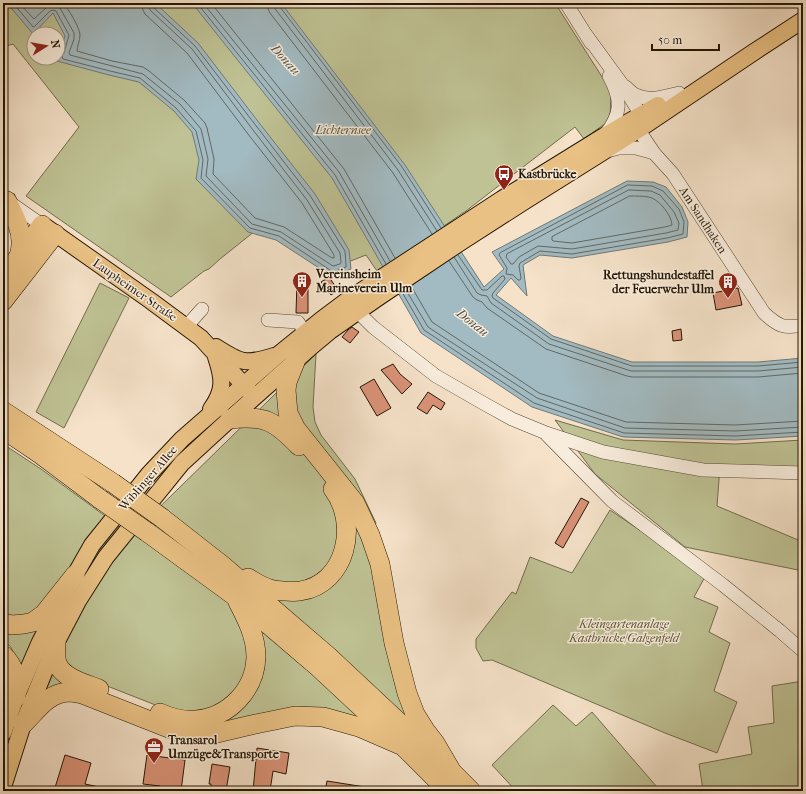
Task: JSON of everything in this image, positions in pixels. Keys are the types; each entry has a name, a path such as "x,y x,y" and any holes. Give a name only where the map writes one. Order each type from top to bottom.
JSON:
{"highway":[{"path":"5,199 14,215 19,230 21,243 19,257"},
{"path":"3,278 19,257 48,229"},
{"path":"3,301 48,229"},
{"path":"293,356 286,390 288,413 296,429 354,503 370,535 380,564 394,643 407,693 415,714 435,743 452,772"},
{"path":"3,402 22,416 31,429"},
{"path":"3,411 113,483 162,518 222,565 328,656 471,791"},
{"path":"222,565 270,589 289,591 305,590 316,587 329,577 339,564 345,545 347,531 344,510 338,495 298,445 283,430 271,422 254,417 230,419"},
{"path":"3,429 40,454 236,597 318,667 403,746 448,791"},
{"path":"3,439 16,446 40,454"},
{"path":"3,623 12,625 33,622 44,614 75,575"},
{"path":"56,643 56,662 64,674 72,678 173,718 195,720 214,716 224,711 241,698 248,688 255,666 255,644 252,633 236,597"},
{"path":"3,655 12,667 15,674 16,697"},
{"path":"23,724 47,700 59,694 70,692 82,694 181,733 197,735 213,734 295,716 323,716 359,727 403,746"}],"main road":[{"path":"457,237 502,200 604,136 639,122 754,52 803,20"},
{"path":"201,338 232,358 242,361 251,362 293,356 330,331 353,306 374,291 457,237 601,153 639,122 679,93 754,52"},
{"name":"Laupheimer Straße","path":"48,229 201,338 214,354 255,397"},
{"name":"Wiblinger Allee","path":"3,787 23,724 56,643 78,601 106,557 182,463 255,397 293,356 321,320 353,306"},
{"path":"201,422 220,393 222,376 214,354"},
{"name":"Wiblinger Allee","path":"3,733 16,697 40,642 92,545 149,474 182,439 244,385 293,356"}],"street":[{"path":"566,3 587,36 622,84 639,122"},
{"path":"587,36 612,82 618,101 616,118 604,136"},
{"path":"622,84 636,95 647,98 656,98 679,93"},
{"name":"Am Sandhaken","path":"639,122 654,153 671,172"},
{"name":"Am Sandhaken","path":"639,122 764,313 778,324 789,327 803,325"},
{"path":"601,153 619,148 636,148 654,153"},
{"name":"Laupheimer Straße","path":"5,199 48,229"},
{"path":"353,306 373,327 436,376 512,419 546,434 604,452 703,470 803,473"},
{"path":"186,327 202,309"},
{"path":"268,320 298,322 300,325"},
{"path":"546,434 612,502 723,585 803,651"}],"green space":[{"name":"Lichternsee","path":"3,3 555,3 611,91 610,120 584,139 575,127 466,211 377,271 366,255 325,271 260,227 209,269 204,271 171,297 26,196 79,127 30,66 66,66 66,26 26,26 26,60 13,44 3,47"},
{"path":"100,283 129,298 64,428 36,412"},
{"path":"316,354 313,407 315,422 321,435 355,479 376,523 367,543 415,721 214,728 97,682 45,690 23,669 10,646 3,641 3,444 41,469 131,535"},
{"path":"555,420 623,440 735,444 803,440 803,467 720,466 717,506 803,542 803,571 685,547 595,474"},
{"name":"Kleingartenanlage Kastbrücke/Galgenfeld","path":"610,510 706,575 694,597 718,607 709,632 730,643 714,691 737,702 717,753 665,733 492,660 483,661 476,648 476,639 512,592 516,594 530,557 572,573"},
{"path":"803,681 803,791 696,791 703,790 699,764 752,754 748,727 774,723 772,686"},
{"path":"553,705 576,726 592,712 659,791 516,791 492,765"}],"water":[{"path":"7,3 155,3 198,43 315,194 349,250 351,269 333,277 276,240 248,232 196,179 199,160 192,132 174,111 139,82 66,63 66,26 60,26 53,13 41,26 26,26"},
{"name":"Donau","path":"192,3 281,3 405,165 484,287 504,269 492,252 627,181 653,182 666,187 682,207 688,222 687,237 668,242 572,258 540,255 523,265 527,296 511,278 496,295 553,336 632,362 758,362 803,358 803,436 736,440 623,437 532,407 421,333 332,178"}],"building":[{"path":"329,277 338,290 331,295 321,282"},
{"name":"Vereinsheim Marineverein Ulm","path":"297,282 308,282 308,313 296,313"},
{"name":"Rettungshundestaffel der Feuerwehr Ulm","path":"738,288 742,305 716,310 713,293"},
{"path":"352,327 359,332 350,343 342,337"},
{"path":"681,329 682,340 673,341 672,331"},
{"path":"393,364 400,374 412,384 402,394 381,370"},
{"path":"374,379 391,408 377,416 360,387"},
{"path":"428,392 445,403 441,410 433,405 427,414 417,408"},
{"path":"581,498 589,502 563,548 555,543"},
{"path":"257,748 289,753 286,774 273,771 270,791 253,791"},
{"path":"65,755 91,763 85,784 104,788 103,791 54,791"},
{"path":"147,755 185,760 181,791 160,791 160,786 143,784"},
{"path":"212,764 230,767 226,791 211,791 211,784 209,784"},
{"path":"327,781 365,787 364,791 325,791"}],"place":[{"name":"Kastbrücke","path":"504,191"},
{"name":"Vereinsheim Marineverein Ulm","path":"302,298"},
{"name":"Rettungshundestaffel der Feuerwehr Ulm","path":"728,299"},
{"name":"Transarol Umzüge&Transporte","path":"154,764"}]}
